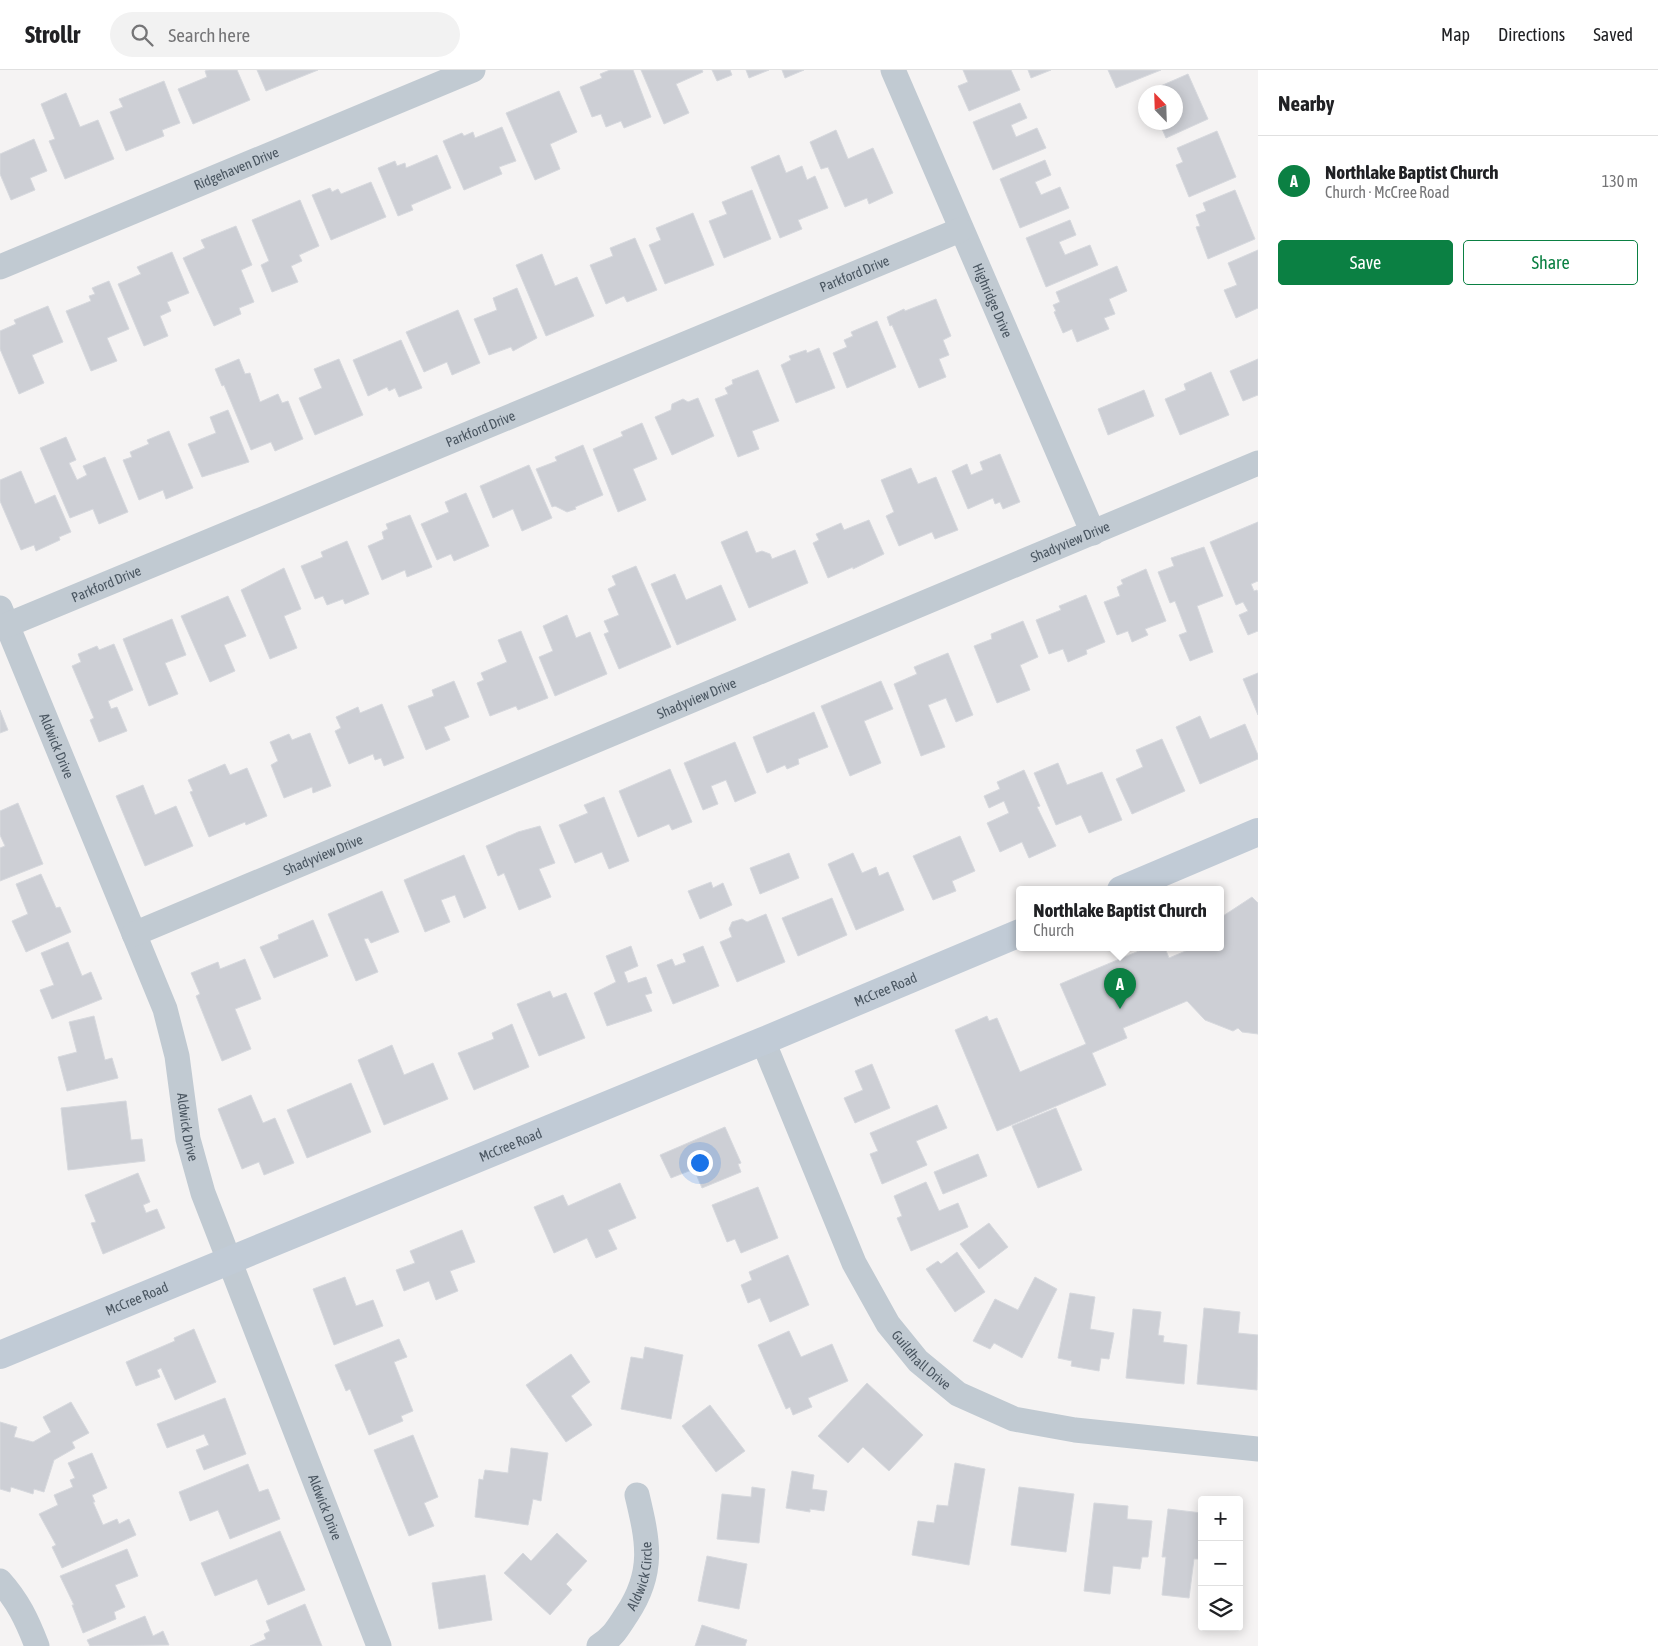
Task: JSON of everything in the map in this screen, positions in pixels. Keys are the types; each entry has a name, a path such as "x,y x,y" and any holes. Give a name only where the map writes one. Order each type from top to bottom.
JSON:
{"street":[{"name":"Ridgehaven Drive","path":"0,267 474,70"},
{"name":"Highridge Drive","path":"892,70 1093,532"},
{"name":"Parkford Drive","path":"2,620 960,230"},
{"name":"Shadyview Drive","path":"134,934 1258,463"},
{"name":"Aldwick Drive","path":"2,620 165,1010 177,1056 188,1139 203,1193 380,1646"},
{"path":"1130,886 1258,832"},
{"name":"McCree Road","path":"0,1355 229,1262 1016,935"},
{"name":"Guildhall Drive","path":"763,1041 854,1263 888,1324 918,1361 958,1394 1014,1419 1075,1430 1258,1449"},
{"name":"Aldwick Circle","path":"600,1646 612,1637 637,1600 647,1566 646,1533 637,1495"},
{"path":"7,1589 27,1620 37,1646"}],"building":[{"path":"237,70 250,100 193,124 178,89 207,77 205,71"},
{"path":"257,70 318,70 266,91"},
{"path":"610,70 633,70 651,117 624,128 621,121 606,127 601,114 592,117 580,87 602,78 600,74"},
{"path":"641,70 702,70 703,72 676,84 689,113 664,124"},
{"path":"712,70 730,70 732,75 717,81"},
{"path":"746,70 769,70 749,78"},
{"path":"782,70 804,70 785,78"},
{"path":"963,70 1011,70 1020,90 969,111 958,86 968,82"},
{"path":"1028,70 1051,70 1031,78"},
{"path":"1108,70 1161,70 1116,88"},
{"path":"1188,74 1208,119 1166,138 1162,130 1183,130 1183,85 1163,85"},
{"path":"164,81 180,123 162,130 164,136 126,151 110,112 123,107 119,99"},
{"path":"559,91 577,132 550,144 560,169 535,180 506,113"},
{"path":"66,93 80,127 98,120 114,159 65,179 49,141 55,139 41,104"},
{"path":"1020,103 1027,118 1011,125 1016,137 1037,128 1046,148 993,170 973,122"},
{"path":"502,127 516,161 499,167 502,174 464,190 443,141 462,133 464,136 473,132 475,138"},
{"path":"836,130 848,159 873,148 893,193 869,204 867,198 845,207 828,167 821,169 810,142"},
{"path":"1217,131 1236,177 1189,197 1176,165 1183,162 1177,148"},
{"path":"34,139 47,171 30,178 35,190 11,200 0,174 0,154"},
{"path":"437,155 451,188 411,205 413,210 398,216 378,168 395,161 397,166 405,163 406,168"},
{"path":"779,155 786,173 802,166 807,180 815,176 828,208 798,220 802,229 780,238 751,167"},
{"path":"1045,160 1051,175 1035,182 1041,195 1060,187 1069,208 1020,228 1000,179"},
{"path":"371,182 386,217 331,240 312,195 330,188 332,192 338,189 341,194"},
{"path":"752,190 771,239 724,258 709,221 727,214 722,202"},
{"path":"1235,190 1255,239 1208,259 1196,227 1200,226 1196,215 1206,211 1203,203"},
{"path":"300,200 319,246 299,255 302,261 291,266 298,282 272,292 261,265 269,261 252,220"},
{"path":"693,213 714,265 665,284 649,245 661,240 656,228"},
{"path":"1070,220 1076,235 1059,242 1065,255 1090,245 1098,265 1046,287 1026,238"},
{"path":"236,226 252,265 241,270 254,302 239,308 241,314 214,326 183,258 205,248 201,240"},
{"path":"635,238 657,290 627,302 624,296 606,304 590,265 613,256 610,248"},
{"path":"1258,250 1258,308 1236,318 1224,290 1237,285 1228,263"},
{"path":"172,252 189,293 167,302 171,311 160,316 168,336 144,346 118,284 141,274 137,267"},
{"path":"542,254 555,286 577,277 594,316 546,336 516,265"},
{"path":"1117,266 1127,291 1109,299 1115,314 1104,318 1109,329 1077,342 1072,329 1063,333 1054,312 1056,311 1053,305 1060,302 1056,292"},
{"path":"109,281 129,329 107,338 117,361 91,371 66,311 91,301 89,296 95,294 92,288"},
{"path":"517,288 537,338 513,351 511,347 489,355 474,319 497,310 493,298"},
{"path":"936,299 951,336 943,340 949,355 939,359 946,377 919,388 887,317 904,309 905,311"},
{"path":"48,306 63,342 32,355 44,383 19,394 0,349 0,331 16,324 14,320"},
{"path":"458,310 480,363 452,375 447,362 424,372 406,332"},
{"path":"877,321 896,367 847,388 833,353 847,347 844,340 853,336 851,332"},
{"path":"401,340 422,388 399,397 395,388 389,391 387,387 368,396 353,360"},
{"path":"819,348 835,388 796,403 781,365 791,360 789,356 806,350 807,353"},
{"path":"239,359 245,374 250,373 260,402 278,394 282,403 288,401 303,439 275,451 271,442 251,450 224,385 222,386 215,369"},
{"path":"339,359 363,415 315,435 299,398 322,388 314,369"},
{"path":"1258,359 1258,395 1243,401 1230,371"},
{"path":"758,370 779,421 752,431 759,449 738,457 715,399 728,394 725,388 733,384 732,380"},
{"path":"1211,372 1229,415 1180,435 1165,399 1186,390 1184,384"},
{"path":"1144,390 1154,416 1108,435 1098,409"},
{"path":"698,398 714,436 672,455 655,417 671,410 672,404 683,399 688,402"},
{"path":"228,410 249,462 202,477 188,444 216,433 210,417"},
{"path":"642,423 657,459 633,469 646,500 618,512 593,449 623,436 621,432"},
{"path":"169,431 193,488 166,499 163,490 139,500 123,460 132,457 130,452 149,444 147,440"},
{"path":"66,437 76,460 69,463 77,480 87,475 83,466 105,457 128,512 99,524 93,509 70,518 40,448"},
{"path":"583,445 603,495 567,512 555,506 552,507 536,469 557,461 555,457"},
{"path":"1000,454 1020,502 1003,509 1000,502 995,504 993,498 968,509 952,471 967,464 971,475 983,470 980,462"},
{"path":"529,465 552,518 522,531 513,509 493,518 480,486"},
{"path":"911,468 918,484 936,477 958,530 935,539 932,532 899,546 886,516 894,512 881,480"},
{"path":"21,471 35,504 55,495 71,532 59,537 60,540 36,551 34,545 21,550 0,501 0,480"},
{"path":"466,493 489,546 454,561 451,554 437,560 421,524 449,512 445,502"},
{"path":"410,515 432,567 407,577 405,570 382,580 368,546 384,539 382,532 388,529 386,524"},
{"path":"869,520 884,554 853,569 853,567 828,578 813,543 819,540 816,534 841,523 844,530"},
{"path":"1258,522 1258,581 1251,584 1254,591 1257,590 1258,593 1258,631 1248,635 1239,615 1248,611 1243,602 1236,605 1210,542"},
{"path":"747,531 756,553 762,551 770,554 772,559 795,550 808,583 749,608 721,542"},
{"path":"347,541 369,594 345,604 343,599 327,605 323,596 315,599 301,566 323,557 321,552"},
{"path":"1204,547 1223,596 1197,606 1213,652 1190,661 1179,635 1187,632 1175,601 1170,603 1158,572 1174,566 1171,558"},
{"path":"636,566 671,647 619,669 604,634 609,632 604,621 619,615 608,589 616,585 612,576"},
{"path":"284,568 301,609 284,616 297,648 270,659 241,590"},
{"path":"1146,569 1166,621 1145,629 1148,635 1132,642 1128,631 1117,635 1104,602 1120,596 1117,587 1123,584 1121,580"},
{"path":"675,574 686,600 721,585 736,620 677,645 651,584"},
{"path":"1086,595 1105,642 1086,650 1087,654 1068,662 1063,649 1049,654 1036,620 1061,610 1059,606"},
{"path":"228,596 246,636 224,645 235,671 210,682 181,616"},
{"path":"567,615 576,638 590,632 607,674 555,696 539,657 553,651 543,626"},
{"path":"172,619 186,655 165,663 178,694 149,706 123,639"},
{"path":"1023,621 1038,657 1020,665 1030,690 997,703 974,646 992,639 991,634"},
{"path":"521,631 548,698 518,710 516,706 490,716 477,683 484,680 481,673 507,662 498,640"},
{"path":"114,644 133,690 108,701 111,709 117,707 127,731 99,742 90,720 94,718 72,666 81,662 78,654 97,646 99,650"},
{"path":"948,653 973,715 956,722 946,698 928,705 945,747 921,756 894,684 917,674 914,667"},
{"path":"1258,673 1258,715 1243,679"},
{"path":"454,681 469,717 444,727 450,740 426,750 408,706 434,696 432,690"},
{"path":"881,681 893,709 864,721 881,763 850,776 821,706"},
{"path":"382,704 404,758 384,766 381,758 375,760 373,754 349,764 335,731 341,728 336,717 358,707 360,713"},
{"path":"0,710 8,730 0,733"},
{"path":"814,712 828,747 798,759 799,764 787,769 785,765 767,773 753,737"},
{"path":"1200,716 1210,739 1245,724 1258,759 1200,784 1176,727"},
{"path":"310,733 331,786 313,793 312,787 284,798 271,765 278,761 270,742 289,734 292,740"},
{"path":"1162,739 1185,791 1132,814 1116,779 1143,767 1136,750"},
{"path":"735,742 756,793 735,802 726,780 711,786 718,804 703,810 684,763"},
{"path":"1058,763 1067,785 1102,772 1122,820 1089,833 1081,815 1056,825 1034,773"},
{"path":"225,764 230,775 247,768 267,816 246,825 245,822 209,837 190,792 193,791 188,780"},
{"path":"670,769 692,822 672,830 669,824 638,837 619,791"},
{"path":"1024,770 1040,806 1037,807 1056,846 1029,858 1022,842 1000,852 987,823 1009,813 1004,801 989,808 984,796 1000,789 997,782"},
{"path":"143,785 155,815 176,806 193,846 145,866 116,796"},
{"path":"604,797 629,861 609,869 602,852 575,863 559,825 588,813 584,805"},
{"path":"18,803 43,864 0,881 0,848 5,846 0,835 0,811"},
{"path":"540,826 555,863 539,869 551,897 519,910 504,873 498,876 486,846 518,832"},
{"path":"960,836 975,871 952,881 956,891 933,900 913,856"},
{"path":"789,853 799,878 760,894 750,868"},
{"path":"853,853 862,873 876,867 879,876 888,872 904,910 856,930 828,864"},
{"path":"464,855 486,908 464,918 455,895 441,900 450,922 425,932 404,880"},
{"path":"41,874 56,908 60,907 71,932 26,952 12,921 28,914 16,884"},
{"path":"711,882 713,888 723,883 732,905 700,919 688,891"},
{"path":"382,891 399,932 371,943 368,938 364,939 378,972 356,981 328,914"},
{"path":"1252,897 1258,903 1258,1034 1242,1032 1238,1028 1233,1031 1205,1020 1187,1001 1123,1028 1127,1038 1092,1053 1106,1085 997,1131 955,1030 987,1016 989,1021 997,1018 1020,1072 1086,1044 1060,984 1139,951 1166,951 1169,958 1186,951 1224,951 1224,915"},
{"path":"832,898 847,935 798,956 782,918"},
{"path":"766,914 785,962 737,982 720,942 732,937 729,929 732,922 742,919 747,922"},
{"path":"313,920 328,956 274,978 260,947 279,939 278,935"},
{"path":"68,942 82,976 91,972 102,999 52,1019 40,990 54,985 41,953"},
{"path":"631,946 638,966 624,972 628,983 646,977 652,993 645,995 652,1011 607,1026 594,993 616,982 606,956"},
{"path":"703,946 719,986 673,1004 657,965 672,959 675,966 686,962 683,954"},
{"path":"245,959 261,999 235,1009 251,1049 222,1061 196,996 200,994 191,973 218,962 220,969"},
{"path":"550,991 553,998 566,993 585,1038 539,1056 517,1004"},
{"path":"94,1016 105,1060 112,1058 118,1078 67,1091 58,1057 77,1052 69,1022"},
{"path":"512,1024 529,1067 474,1090 458,1053 494,1039 492,1033"},
{"path":"392,1045 404,1075 433,1063 448,1099 384,1125 358,1060"},
{"path":"872,1064 890,1108 855,1123 844,1098 863,1090 855,1071"},
{"path":"351,1083 371,1132 307,1158 287,1110"},
{"path":"251,1095 263,1123 275,1118 294,1163 264,1175 259,1162 242,1169 218,1109"},
{"path":"126,1101 131,1140 142,1139 145,1161 68,1170 61,1108"},
{"path":"937,1105 947,1128 916,1141 927,1165 882,1184 870,1154 878,1151 870,1133"},
{"path":"1056,1108 1082,1170 1038,1188 1012,1126"},
{"path":"725,1127 741,1163 738,1164 741,1172 702,1188 694,1169 671,1178 660,1155"},
{"path":"978,1154 987,1176 943,1194 934,1172"},
{"path":"138,1173 150,1202 143,1205 146,1213 157,1209 165,1228 103,1254 91,1223 96,1222 85,1195"},
{"path":"926,1182 939,1211 958,1203 968,1227 911,1251 897,1218 902,1216 894,1196"},
{"path":"620,1183 636,1218 608,1230 617,1249 596,1258 587,1238 554,1253 534,1207 563,1195 568,1206"},
{"path":"758,1187 778,1238 741,1253 735,1239 727,1242 712,1205"},
{"path":"989,1223 1008,1247 979,1269 960,1244"},
{"path":"462,1230 475,1262 450,1271 458,1291 436,1300 429,1281 404,1291 396,1270 415,1263 410,1251"},
{"path":"957,1252 985,1292 955,1312 926,1269 938,1261 941,1264"},
{"path":"788,1255 809,1305 770,1322 760,1298 748,1303 741,1285 752,1280 749,1272"},
{"path":"345,1277 356,1306 373,1300 383,1326 334,1345 313,1289"},
{"path":"1035,1277 1057,1289 1022,1358 994,1343 990,1349 973,1341 995,1299 1018,1310"},
{"path":"1070,1293 1095,1297 1090,1329 1114,1333 1109,1359 1101,1358 1099,1371 1071,1366 1072,1361 1058,1358"},
{"path":"1204,1308 1240,1312 1238,1333 1258,1335 1257,1390 1197,1384"},
{"path":"1133,1309 1161,1312 1158,1335 1164,1336 1163,1342 1187,1345 1184,1384 1126,1378"},
{"path":"194,1329 216,1382 175,1400 161,1368 157,1370 160,1377 136,1386 126,1362 175,1341 174,1338"},
{"path":"789,1331 801,1357 832,1344 848,1381 808,1398 812,1407 793,1415 790,1407 786,1409 758,1345"},
{"path":"399,1339 407,1357 394,1362 413,1411 401,1416 403,1421 369,1435 350,1389 346,1391 335,1365"},
{"path":"645,1347 683,1355 671,1419 621,1409 631,1357 643,1359"},
{"path":"571,1354 590,1382 571,1396 592,1425 566,1442 526,1385"},
{"path":"867,1383 923,1435 889,1471 863,1447 848,1463 818,1436"},
{"path":"225,1398 246,1454 204,1470 196,1450 209,1445 204,1434 167,1448 157,1424"},
{"path":"71,1402 89,1433 72,1442 75,1448 54,1460 44,1492 34,1489 33,1494 11,1487 10,1492 0,1489 0,1422 17,1427 14,1437 33,1442 51,1432 43,1417"},
{"path":"710,1405 745,1451 716,1472 682,1426"},
{"path":"413,1435 438,1497 424,1503 434,1526 409,1536 374,1450"},
{"path":"511,1448 548,1453 541,1501 533,1499 528,1525 475,1517 479,1479 483,1480 485,1470 508,1473"},
{"path":"92,1453 107,1488 92,1495 103,1525 117,1519 119,1524 129,1519 136,1535 62,1568 52,1547 56,1545 39,1514 58,1505 54,1495 73,1487 70,1480 75,1478 68,1463"},
{"path":"955,1463 985,1469 969,1565 912,1555 918,1521 934,1523 937,1505 948,1506"},
{"path":"248,1464 259,1492 268,1489 280,1519 230,1539 218,1510 190,1521 179,1492"},
{"path":"792,1471 814,1475 812,1489 827,1491 824,1511 810,1509 810,1512 786,1508"},
{"path":"752,1487 765,1489 759,1543 717,1539 722,1494 751,1497"},
{"path":"1019,1487 1074,1494 1066,1552 1011,1545"},
{"path":"1094,1503 1128,1506 1127,1519 1152,1521 1148,1557 1142,1557 1140,1569 1113,1566 1110,1594 1084,1591"},
{"path":"1168,1509 1198,1513 1198,1559 1194,1559 1189,1598 1162,1595 1166,1557 1162,1557"},
{"path":"280,1531 305,1590 268,1605 257,1579 215,1596 201,1563"},
{"path":"557,1533 587,1561 566,1584 572,1590 550,1615 504,1573 523,1553 531,1561"},
{"path":"127,1549 138,1576 115,1585 125,1607 114,1612 116,1619 83,1633 72,1605 74,1605 60,1576"},
{"path":"707,1556 747,1564 739,1609 698,1601"},
{"path":"485,1575 492,1620 439,1629 432,1583"},
{"path":"305,1604 322,1646 250,1646 266,1639 264,1634 270,1631 266,1621"},
{"path":"145,1616 153,1636 163,1631 169,1645 90,1646 87,1640"},
{"path":"702,1625 747,1640 745,1646 695,1646"}],"place":[{"name":"Northlake Baptist Church","path":"1120,1009"}]}
